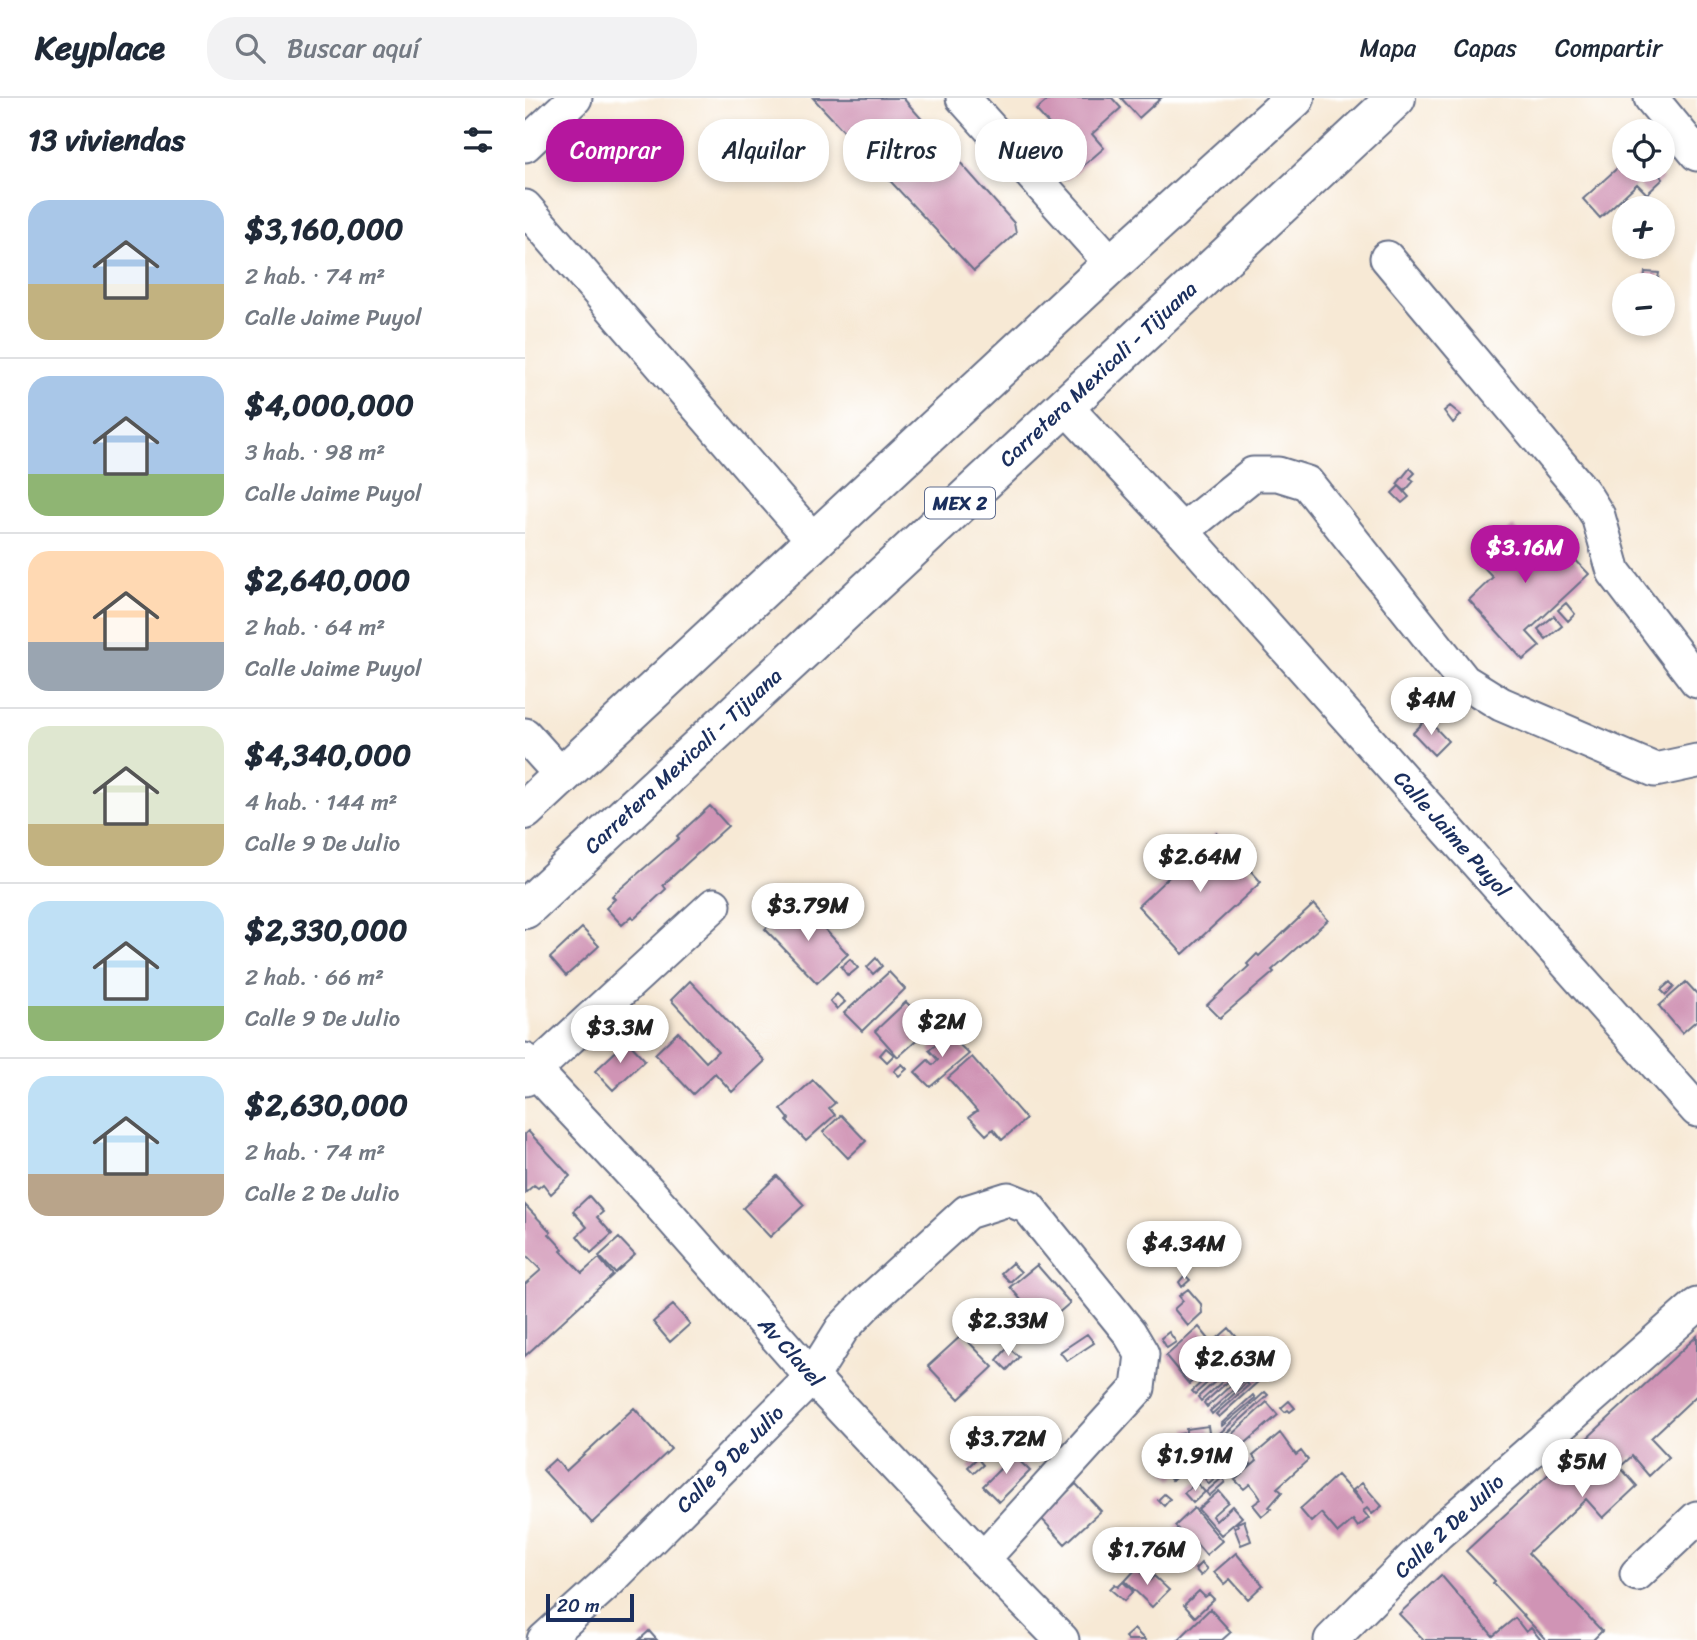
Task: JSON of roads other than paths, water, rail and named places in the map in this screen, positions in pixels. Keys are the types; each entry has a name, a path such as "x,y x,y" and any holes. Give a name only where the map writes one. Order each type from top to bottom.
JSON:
{"main road":[{"path":"525,810 1112,264 1295,98"},
{"name":"Carretera Mexicali - Tijuana","path":"525,909 1396,98"}],"street":[{"path":"525,145 576,98"},
{"path":"963,98 1112,264"},
{"path":"1651,98 1697,154"},
{"path":"525,207 814,541"},
{"path":"1387,258 1583,492 1598,516 1614,572 1697,681"},
{"name":"Calle Jaime Puyol","path":"1064,405 1182,531 1697,1110"},
{"path":"1182,531 1253,474 1278,474 1307,483 1464,681 1501,704 1655,770 1697,761"},
{"path":"525,735 562,776"},
{"path":"528,1070 714,905"},
{"name":"Av Clavel","path":"528,1070 647,1190 812,1377 1062,1640"},
{"name":"Calle 9 De Julio","path":"544,1640 609,1581 812,1377 842,1329 866,1304 967,1212 1008,1199 1028,1206 1129,1332 1142,1354 1138,1388 983,1559"},
{"name":"Calle 2 De Julio","path":"1331,1640 1438,1533 1697,1305"},
{"path":"1637,1574 1697,1518"}]}
